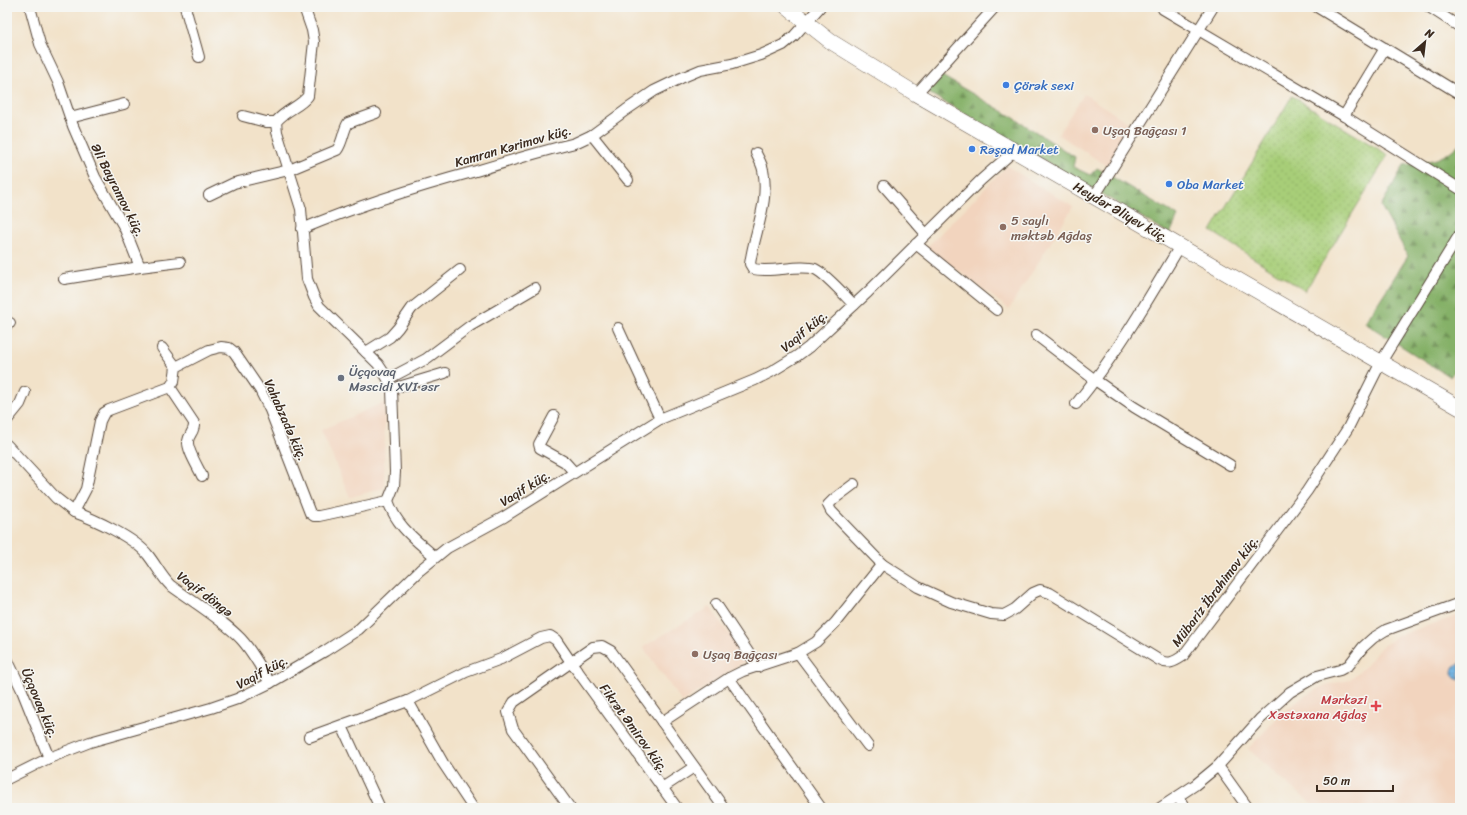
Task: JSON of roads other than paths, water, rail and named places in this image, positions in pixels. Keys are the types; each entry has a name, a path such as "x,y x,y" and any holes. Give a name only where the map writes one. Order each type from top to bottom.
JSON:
{"main road":[{"name":"Heydər Əliyev küç.","path":"787,7 806,23 847,52 916,94 1460,408"}],"street":[{"name":"Əli Bayramov küç.","path":"30,7 40,44 58,82 70,118 95,177 124,227 140,267"},
{"path":"185,7 199,57"},
{"path":"304,7 312,30 314,42 308,96 304,102 281,116 276,122 277,132 301,209 307,279 319,306 378,364 388,379 392,389 395,472 394,486 388,501 392,513 405,531 435,557"},
{"name":"Kamran Kərimov küç.","path":"302,229 372,202 454,177 576,143 592,135 654,91 700,70 732,64 761,55 783,45 820,7"},
{"path":"916,94 995,7"},
{"path":"1094,197 1213,7"},
{"path":"1317,7 1460,94"},
{"path":"1429,7 1460,27"},
{"path":"1163,9 1344,116 1460,189"},
{"path":"1344,116 1385,48"},
{"path":"70,118 124,104"},
{"path":"209,196 234,183 289,170 337,150 341,145 344,129 348,123 376,113"},
{"path":"243,116 266,122 276,122"},
{"path":"592,135 628,180"},
{"name":"Vaqif küç.","path":"7,779 49,758 90,742 211,708 237,699 270,683 325,651 359,629 435,557 447,548 504,517 660,419 771,372 809,347 854,305 981,180 1015,150"},
{"path":"756,153 763,168 765,180 764,202 750,264 753,269 762,271 808,268 816,270 854,305"},
{"path":"884,186 926,234"},
{"path":"1381,362 1460,234"},
{"path":"916,244 997,310"},
{"path":"1076,404 1095,380 1140,314 1180,246"},
{"path":"64,279 180,262"},
{"path":"366,352 390,337 412,308 460,270"},
{"path":"388,379 426,359 470,326 535,288"},
{"path":"618,328 660,419"},
{"path":"1036,335 1095,380 1134,407 1230,465"},
{"name":"Vahabzadə küç.","path":"176,367 209,350 221,347 229,348 234,352 260,390 270,410 310,513 314,516 388,501"},
{"path":"7,445 56,498 74,512 86,489 100,421 104,413 170,387 174,381 176,367 162,348"},
{"name":"Mübariz İbrahimov küç.","path":"882,564 918,587 951,602 991,614 1004,615 1016,610 1032,593 1040,590 1050,593 1158,660 1166,663 1174,662 1183,656 1307,491 1348,428 1381,362"},
{"path":"392,389 445,373"},
{"path":"170,387 194,423 195,428 188,439 188,446 202,476"},
{"path":"7,420 20,404 25,392"},
{"path":"554,416 539,444 540,448 565,462 574,472"},
{"path":"662,722 729,678 743,671 798,653 816,642 835,622 882,564 831,511 828,505 854,484"},
{"name":"Vaqif döngə","path":"74,512 88,517 116,531 148,554 162,577 170,585 227,626 240,638 251,650 270,683"},
{"path":"1160,808 1195,786 1218,766 1260,719 1290,692 1317,676 1340,670 1349,665 1363,647 1373,638 1386,630 1460,603"},
{"path":"716,604 758,667"},
{"name":"Fikrət Əmirov küç.","path":"310,737 408,701 466,672 501,659 541,638 550,636 556,640 677,808"},
{"path":"570,808 513,729 508,712 514,702 593,647 602,646 611,652 724,808"},
{"path":"798,653 868,746"},
{"name":"Üçqovaq küç.","path":"7,659 21,688 49,758"},
{"path":"729,678 821,808"},
{"path":"408,701 443,763 473,808"},
{"path":"342,726 380,808"},
{"path":"1218,766 1248,808"},
{"path":"662,788 694,767"},
{"path":"1178,797 1185,808"}],"water":[{"path":"1460,663 1460,680 1455,678 1452,673 1454,666"}],"place":[{"name":"Çörək sexi","path":"1006,85"},
{"name":"Uşaq Bağçası 1","path":"1095,130"},
{"name":"Rəşad Market","path":"972,149"},
{"name":"Oba Market","path":"1169,184"},
{"name":"5 saylı məktəb Ağdaş","path":"1003,227"},
{"name":"Üçqovaq Məscidi XVI əsr","path":"341,378"},
{"name":"Uşaq Bağçası","path":"695,654"},
{"name":"Mərkəzi Xəstəxana Ağdaş","path":"1376,706"}]}
